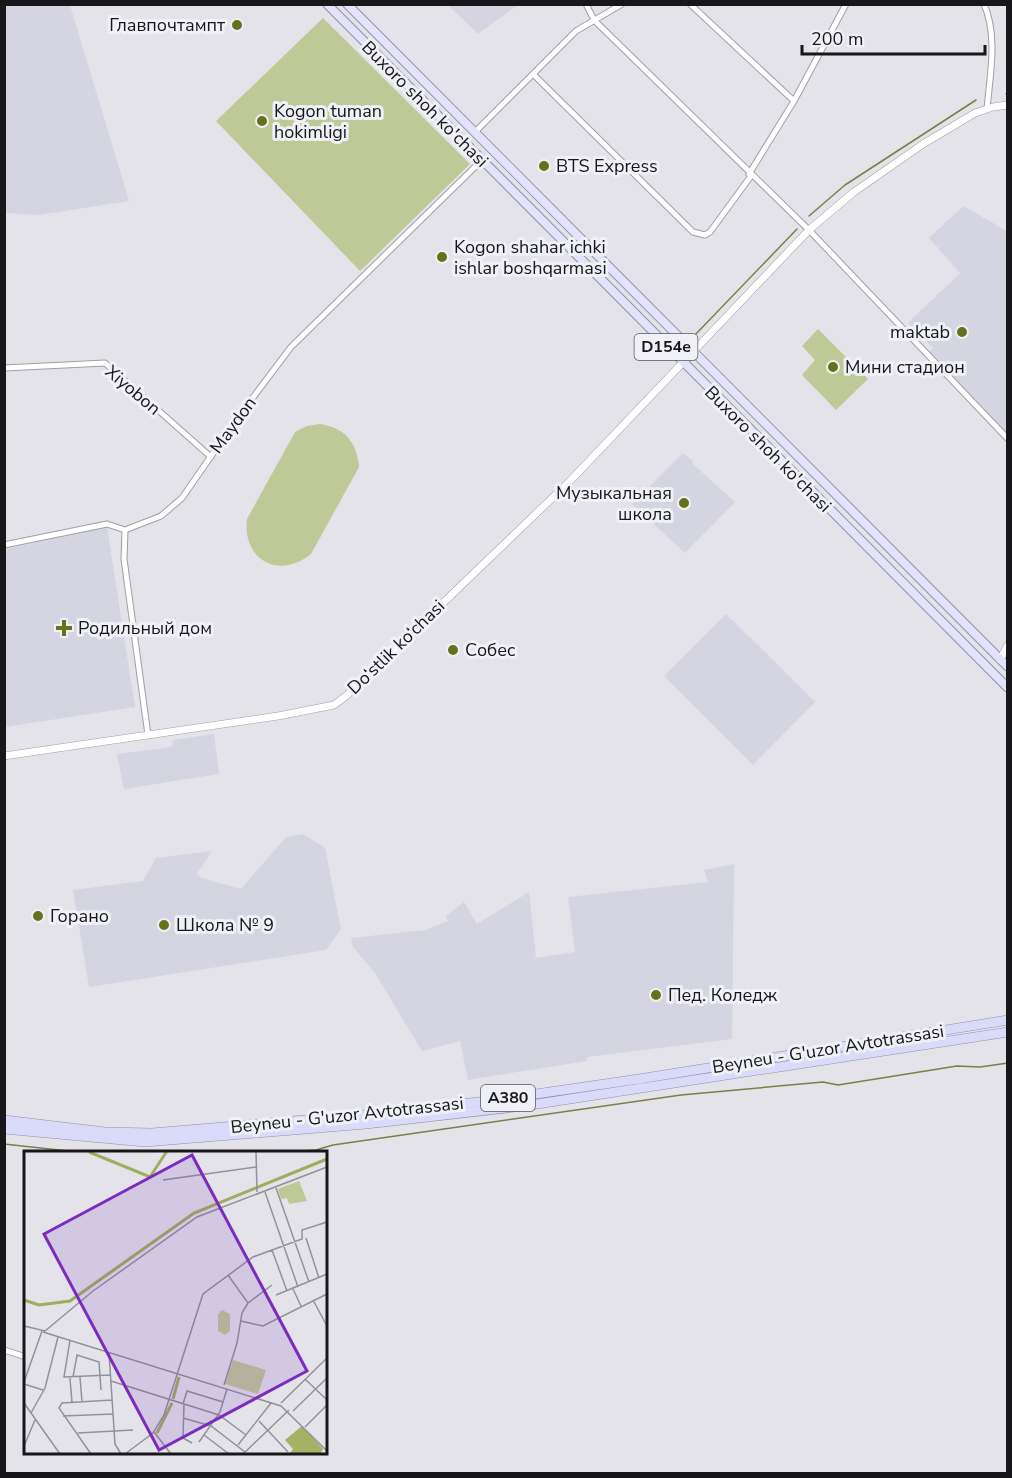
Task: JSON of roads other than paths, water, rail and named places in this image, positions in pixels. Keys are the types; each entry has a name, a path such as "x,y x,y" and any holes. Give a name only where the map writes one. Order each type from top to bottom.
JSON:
{"highway":[{"name":"Beyneu - G'uzor Avtotrassasi","path":"4,1120 105,1132 152,1134 375,1114 487,1101 1008,1020"},
{"name":"Beyneu - G'uzor Avtotrassasi","path":"4,1129 145,1143 377,1123 524,1106 1008,1032"}],"main road":[{"name":"Buxoro shoh ko'chasi","path":"327,4 1008,688"},
{"name":"Buxoro shoh ko'chasi","path":"347,4 1008,667"},
{"path":"481,161 492,150"}],"street":[{"path":"586,4 594,20 808,230 1008,439"},
{"path":"475,132 576,31 622,4"},
{"path":"690,4 794,101"},
{"path":"533,74 685,225 698,235 710,232 750,175 794,101 846,4"},
{"path":"984,4 988,12 992,40 987,109"},
{"name":"Do‘stlik ko‘chasi","path":"4,756 278,716 334,705 570,481 808,230 884,170 975,113 1008,105"},
{"name":"Maydon","path":"125,530 161,516 182,498 236,420 291,347 481,161"},
{"name":"Xiyobon","path":"4,368 105,363 210,457"},
{"path":"4,545 107,524 125,530 124,559 148,735"},
{"path":"1000,660 1008,645"},
{"path":"4,1350 24,1356"}],"waterway":[{"path":"809,216 845,185 976,100"},
{"path":"694,336 797,229"},
{"path":"304,1151 681,1095 823,1082 838,1085 957,1066 980,1067 1008,1063"},
{"path":"4,1144 68,1151"}],"place":[{"name":"Главпочтампт","path":"237,25"},
{"name":"Kogon tuman hokimligi","path":"262,121"},
{"name":"BTS Express","path":"544,166"},
{"name":"Kogon shahar ichki ishlar boshqarmasi","path":"442,257"},
{"name":"maktab","path":"962,332"},
{"name":"Мини стадион","path":"833,367"},
{"name":"Музыкальная школа","path":"684,503"},
{"name":"Родильный дом","path":"64,628"},
{"name":"Собеc","path":"453,650"},
{"name":"Горано","path":"38,916"},
{"name":"Школа № 9","path":"164,925"},
{"name":"Пед. Коледж","path":"656,995"}]}
